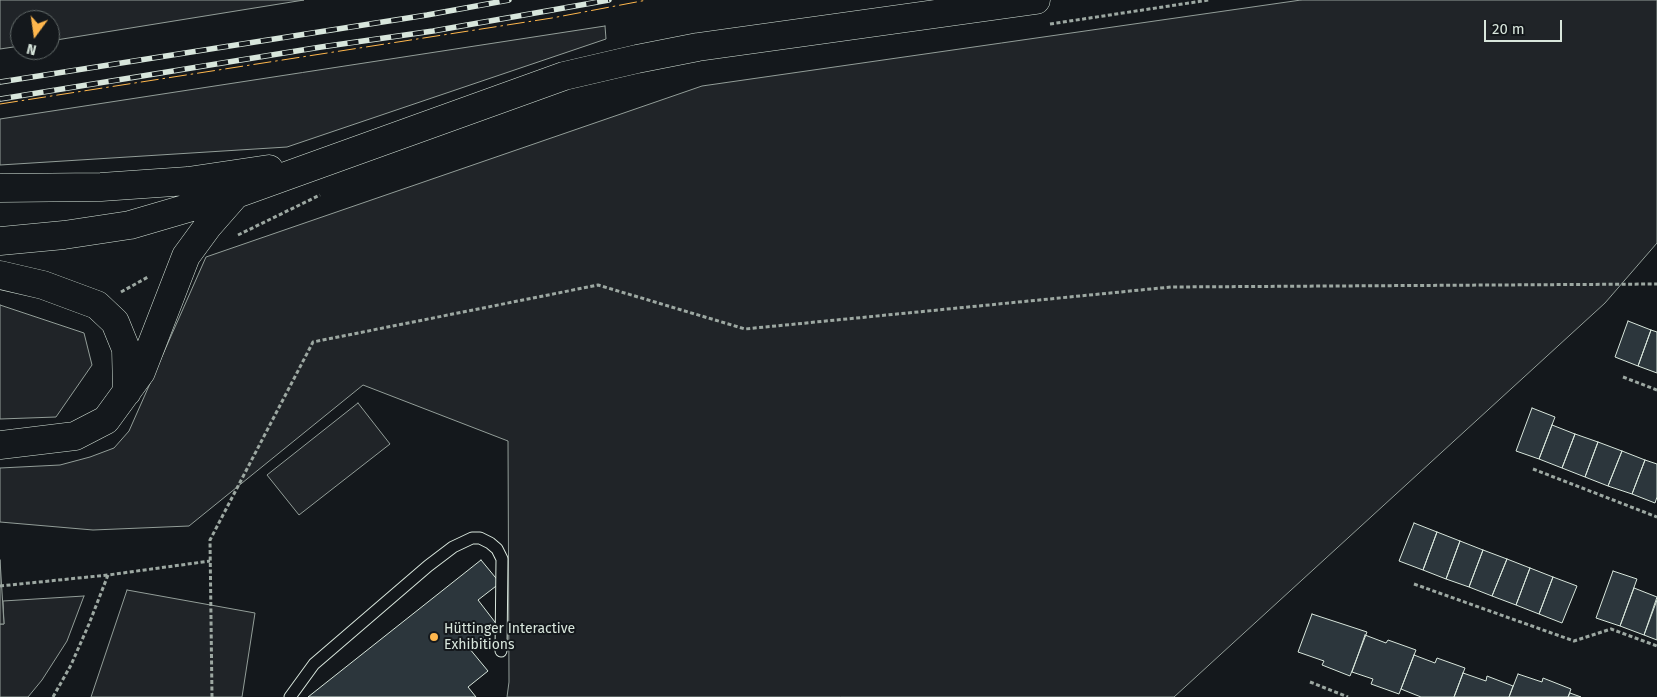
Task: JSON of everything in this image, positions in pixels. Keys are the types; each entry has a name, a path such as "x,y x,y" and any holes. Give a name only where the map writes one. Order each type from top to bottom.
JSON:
{"main road":[{"path":"0,241 64,235 130,225 236,194 564,76 636,59 698,47 1038,12"},
{"path":"0,188 101,187 188,181 330,160"},
{"path":"0,445 75,436 106,420 141,372 186,256 208,226 236,194"},
{"path":"0,275 44,285 97,305 115,322 126,349 127,392"}],"lane":[{"path":"290,697 314,664 440,557 453,547 472,538 480,538 490,543 497,549 502,559 501,652"}],"path":[{"path":"1038,12 1209,0"},
{"path":"235,236 321,194"},
{"path":"97,305 186,256"},
{"path":"212,697 210,540 312,342 598,285 744,329 1171,287 1657,284"},
{"path":"1623,376 1657,390"},
{"path":"1533,469 1657,517"},
{"path":"0,586 108,575 210,561"},
{"path":"53,697 71,664 108,575"},
{"path":"1414,584 1574,641 1611,629 1657,646"},
{"path":"1310,682 1348,697"}],"shaded area":[{"path":"0,0 304,0 60,39 60,10 10,10 10,48 0,49"},
{"path":"1301,0 1657,0 1657,243 1605,303 1174,697 507,697 509,682 508,441 363,385 189,526 93,530 0,522 0,468 60,465 90,457 114,448 129,431 206,257 702,86"},
{"path":"605,26 606,39 287,147 0,165 0,119"},
{"path":"0,305 84,333 92,365 56,417 0,419"},
{"path":"358,403 390,444 299,515 267,475"},
{"path":"0,560 4,624 0,624"},
{"path":"127,590 255,613 242,697 91,697"},
{"path":"84,596 67,641 42,680 28,697 0,697 0,624 4,624 3,601"}],"building":[{"path":"1628,321 1651,330 1638,366 1615,357"},
{"path":"1651,330 1657,332 1657,373 1638,366"},
{"path":"1532,408 1555,417 1539,459 1516,451"},
{"path":"1552,425 1575,434 1562,468 1539,459"},
{"path":"1575,434 1598,442 1585,477 1562,468"},
{"path":"1598,442 1622,451 1608,486 1585,477"},
{"path":"1622,451 1645,460 1632,494 1608,486"},
{"path":"1645,460 1657,464 1657,497 1655,503 1632,494"},
{"path":"1414,523 1437,532 1423,570 1399,561"},
{"path":"1437,532 1460,541 1446,579 1423,570"},
{"path":"1460,541 1483,550 1469,587 1446,579"},
{"path":"1483,550 1507,559 1492,596 1469,587"},
{"path":"1507,559 1530,568 1516,605 1492,596"},
{"name":"Hüttinger Interactive Exhibitions","path":"481,560 500,583 478,600 498,626 469,648 488,671 468,687 476,697 308,697"},
{"path":"1530,568 1553,577 1539,614 1516,605"},
{"path":"1613,571 1637,579 1620,626 1596,618"},
{"path":"1553,577 1577,586 1562,623 1539,614"},
{"path":"1634,588 1657,597 1644,635 1620,626"},
{"path":"1657,600 1657,640 1644,635"},
{"path":"1312,614 1367,632 1350,676 1322,665 1324,661 1298,652"},
{"path":"1365,635 1386,643 1388,640 1416,650 1399,694 1371,684 1373,679 1352,672"},
{"path":"1414,655 1435,663 1437,658 1465,668 1454,697 1421,697 1401,689"},
{"path":"1463,673 1486,681 1487,676 1513,686 1509,697 1454,697"},
{"path":"1518,674 1542,682 1543,678 1571,689 1568,697 1509,697"},
{"path":"1570,693 1581,697 1568,697"}],"railway":[{"path":"0,82 427,15 509,0"},
{"path":"0,99 321,47 433,31 609,0"}],"power":[{"path":"0,104 552,18 647,0"}],"place":[{"name":"Hüttinger Interactive Exhibitions","path":"434,637"}]}
